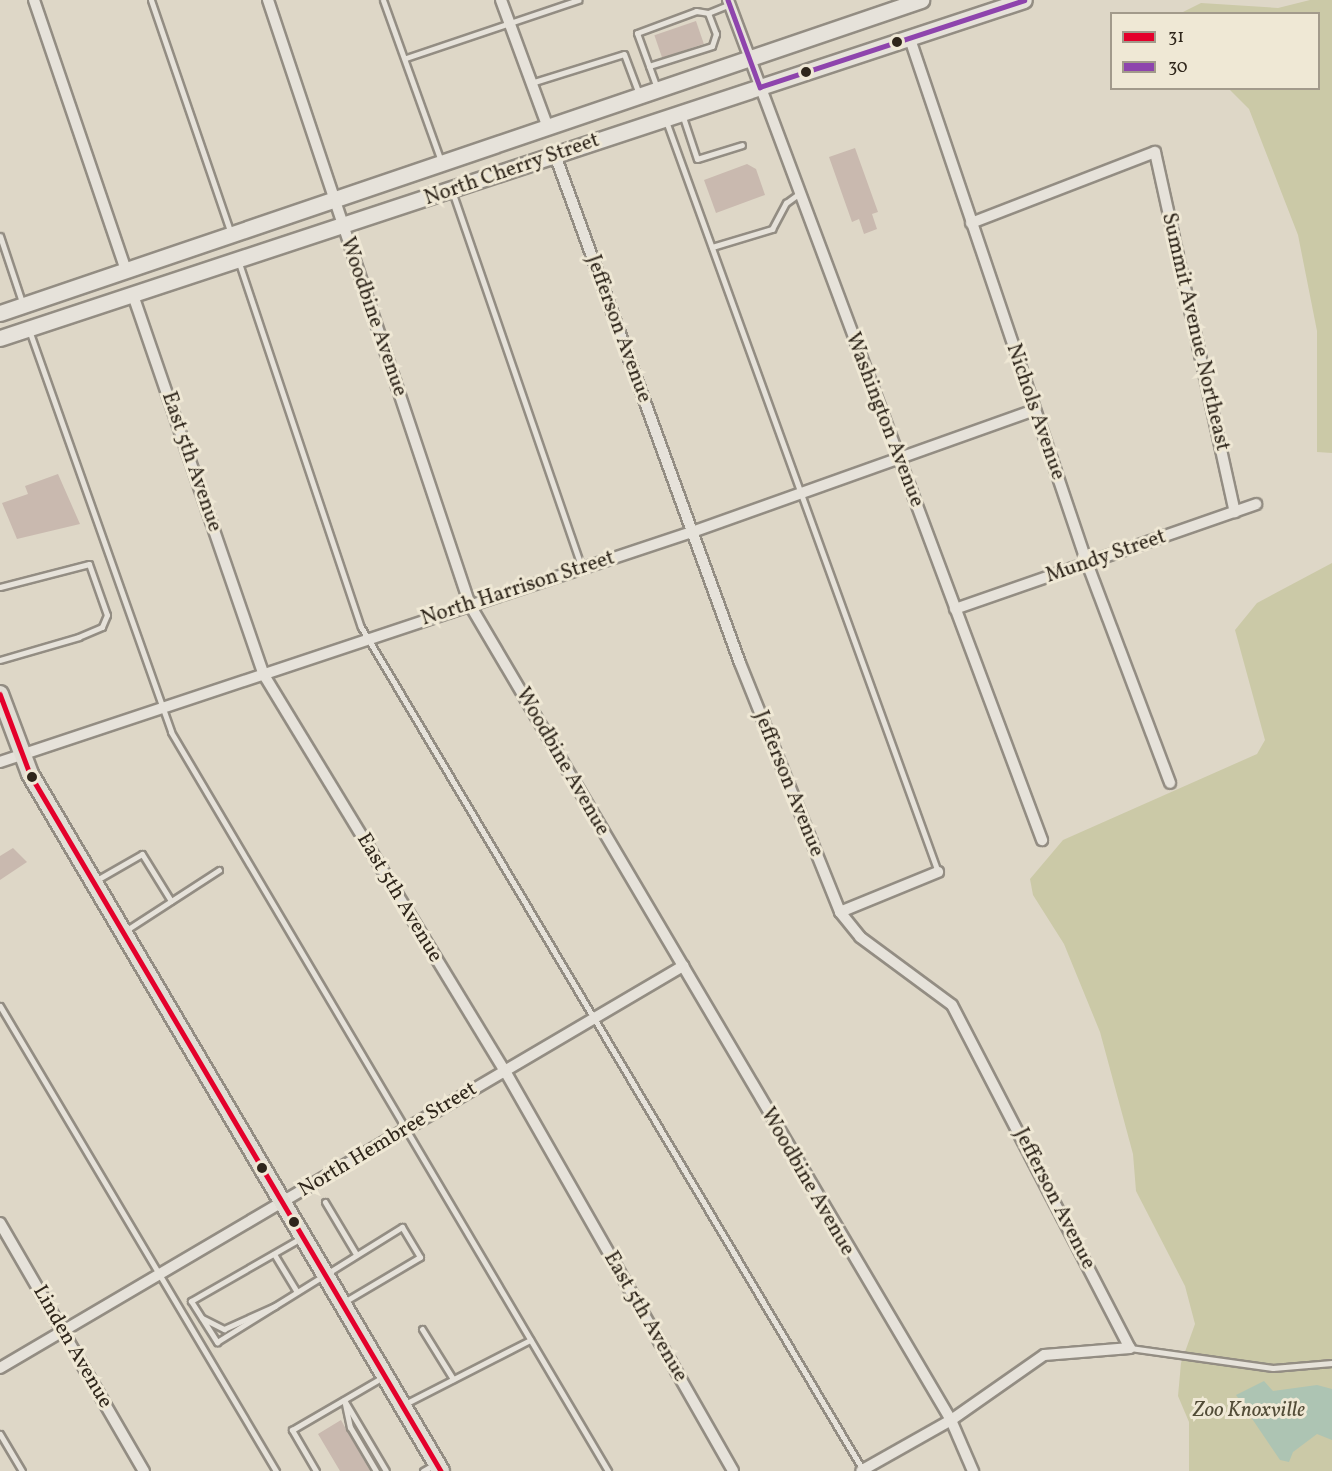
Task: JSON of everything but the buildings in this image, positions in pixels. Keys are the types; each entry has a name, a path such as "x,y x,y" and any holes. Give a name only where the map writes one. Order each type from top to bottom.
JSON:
{"main road":[{"name":"North Cherry Street","path":"1,310 921,0"},
{"name":"North Cherry Street","path":"0,338 1024,0"},
{"path":"0,694 4,721 20,754 93,883 402,1405 434,1468"}],"street":[{"path":"34,0 125,268"},
{"name":"Woodbine Avenue","path":"268,0 470,605 951,1420 973,1471"},
{"path":"501,0 547,125"},
{"name":"Washington Avenue","path":"729,2 1042,840"},
{"name":"Nichols Avenue","path":"910,39 1087,563 1170,783"},
{"name":"Summit Avenue Northeast","path":"971,223 1155,152 1234,512"},
{"name":"Jefferson Avenue","path":"555,155 692,532 840,912 860,937 952,1005 1130,1348"},
{"name":"East 5th Avenue","path":"133,295 264,675 505,1071 733,1471"},
{"name":"North Harrison Street","path":"0,762 692,532 1034,410"},
{"name":"Mundy Street","path":"955,609 1256,504"},
{"path":"840,912 938,872"},
{"name":"North Hembree Street","path":"0,1368 683,966"},
{"name":"Linden Avenue","path":"0,1223 144,1471"},
{"path":"862,1471 951,1420 1044,1355 1130,1348"}],"lane":[{"path":"151,0 230,231"},
{"path":"383,0 406,58 441,161"},
{"path":"406,58 579,0"},
{"path":"657,88 637,33 696,11 708,13 729,2"},
{"path":"649,66 712,46 716,34 708,13"},
{"path":"531,83 624,54 639,94"},
{"path":"682,112 697,159 742,145"},
{"path":"664,118 938,872"},
{"path":"452,190 583,568"},
{"path":"712,247 772,229 786,203 800,193"},
{"path":"0,236 23,304"},
{"path":"238,260 361,627 592,1020 862,1471"},
{"path":"28,329 160,709 608,1471"},
{"path":"0,587 88,564 107,615 102,627 79,638 0,660"},
{"path":"93,883 142,854 171,901"},
{"path":"122,932 219,870"},
{"path":"0,1006 276,1471"},
{"path":"325,1202 356,1254"},
{"path":"302,1237 191,1301 217,1342 402,1227 420,1257 342,1303"},
{"path":"274,1254 297,1292"},
{"path":"202,1318 224,1329 274,1306"},
{"path":"422,1329 453,1378"},
{"path":"402,1405 530,1340"},
{"path":"1130,1348 1273,1368 1332,1364"},
{"path":"316,1471 292,1430 385,1376"},
{"path":"344,1400 350,1427 376,1471"},
{"path":"344,1400 386,1471"},
{"path":"0,1434 22,1471"}],"green space":[{"path":"1310,0 1332,0 1332,453 1317,452 1317,331 1298,235 1249,109 1230,90 1320,90 1320,12 1183,12 1201,3 1278,8"},
{"name":"Zoo Knoxville","path":"1332,563 1332,1471 1189,1471 1189,1422 1178,1396 1181,1363 1195,1324 1185,1286 1136,1191 1133,1154 1100,1032 1064,944 1033,895 1030,879 1063,840 1257,754 1265,740 1235,630 1257,603"}],"shaded area":[{"path":"1264,1381 1273,1391 1317,1385 1332,1389 1332,1440 1317,1434 1293,1452 1289,1462 1280,1460 1236,1395"}],"transit line":[{"name":"30","path":"728,0 760,87 1024,0"},
{"name":"31","path":"0,694 30,774 441,1471"}]}
